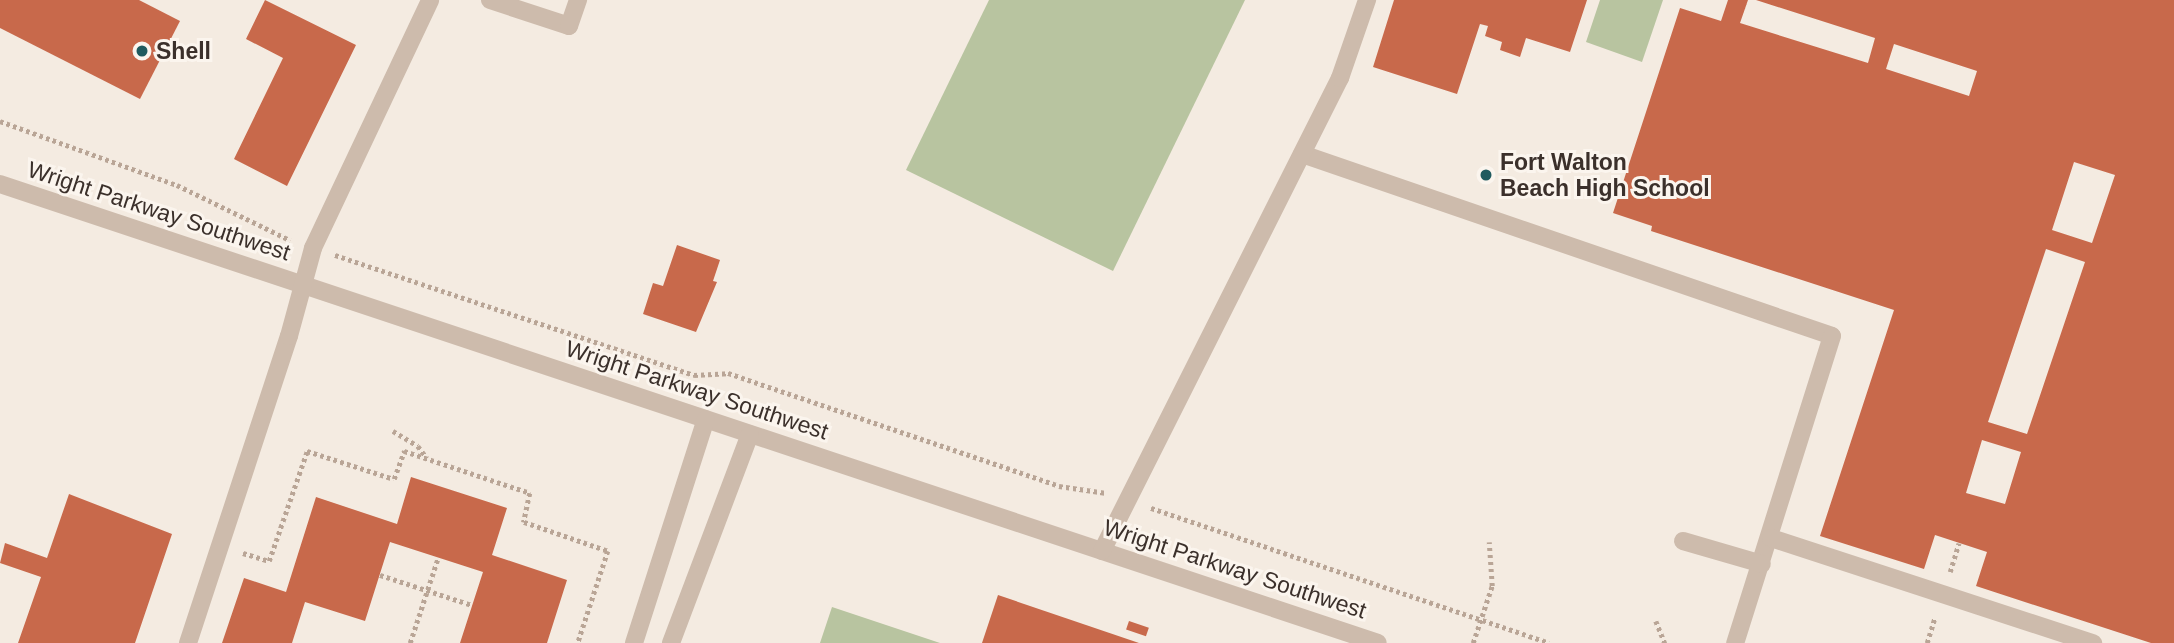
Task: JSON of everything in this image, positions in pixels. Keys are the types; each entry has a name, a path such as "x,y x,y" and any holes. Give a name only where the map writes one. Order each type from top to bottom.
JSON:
{"street":[{"path":"188,643 313,248 430,0"},
{"path":"490,0 569,26 578,0"},
{"path":"1102,551 1340,78 1367,0"},
{"path":"1302,154 1832,336 1771,538 1735,643"},
{"name":"Wright Parkway Southwest","path":"0,184 1378,643"},
{"path":"634,643 706,419"},
{"path":"671,643 750,434"},
{"path":"1771,538 2093,643"},
{"path":"1683,541 1762,564"}],"path":[{"path":"0,121 177,185 270,234 694,375 728,373 1059,486 1100,491 1549,643"},
{"path":"393,431 418,446 428,459"},
{"path":"235,551 270,561 307,452 394,480 404,451 530,493 524,523 608,551 578,643"},
{"path":"1474,643 1492,586 1489,542"},
{"path":"410,643 438,558"},
{"path":"380,575 472,605"},
{"path":"1656,621 1665,643"}],"green space":[{"path":"989,0 1245,0 1113,271 906,170"},
{"path":"1600,0 1663,0 1642,62 1586,42"},
{"path":"832,607 940,643 820,643"}],"building":[{"path":"0,0 139,0 180,21 140,99 0,28"},
{"path":"265,0 356,45 287,186 234,159 283,58 246,39"},
{"path":"1394,0 1587,0 1570,52 1526,38 1520,57 1500,50 1502,42 1485,36 1488,26 1480,24 1457,94 1373,67"},
{"path":"1728,0 1748,0 1740,23 1868,63 1875,38 1756,0 2174,0 2174,643 2151,643 1976,586 1987,552 1935,535 1924,569 1820,536 1894,310 1651,231 1652,226 1613,213 1680,8 1721,21","holes":["1894,44 1977,71 1969,96 1886,69","2074,162 2115,175 2092,243 2052,230","2046,249 2085,262 2027,434 1988,422","1982,440 2021,452 2005,504 1966,493"]},
{"path":"677,245 720,260 713,281 717,282 696,332 643,314 653,283 663,286"},
{"path":"411,477 507,508 492,555 567,580 547,643 460,643 483,572 390,542 365,621 305,602 292,643 222,643 244,578 286,592 316,497 397,524"},
{"path":"69,494 172,534 135,643 18,643 41,577 0,563 5,543 47,558"},
{"path":"998,595 1139,643 982,643"},
{"path":"1129,621 1149,628 1146,636 1126,630"}],"place":[{"name":"Shell","path":"142,51"},
{"name":"Fort Walton Beach High School","path":"1486,175"}]}
